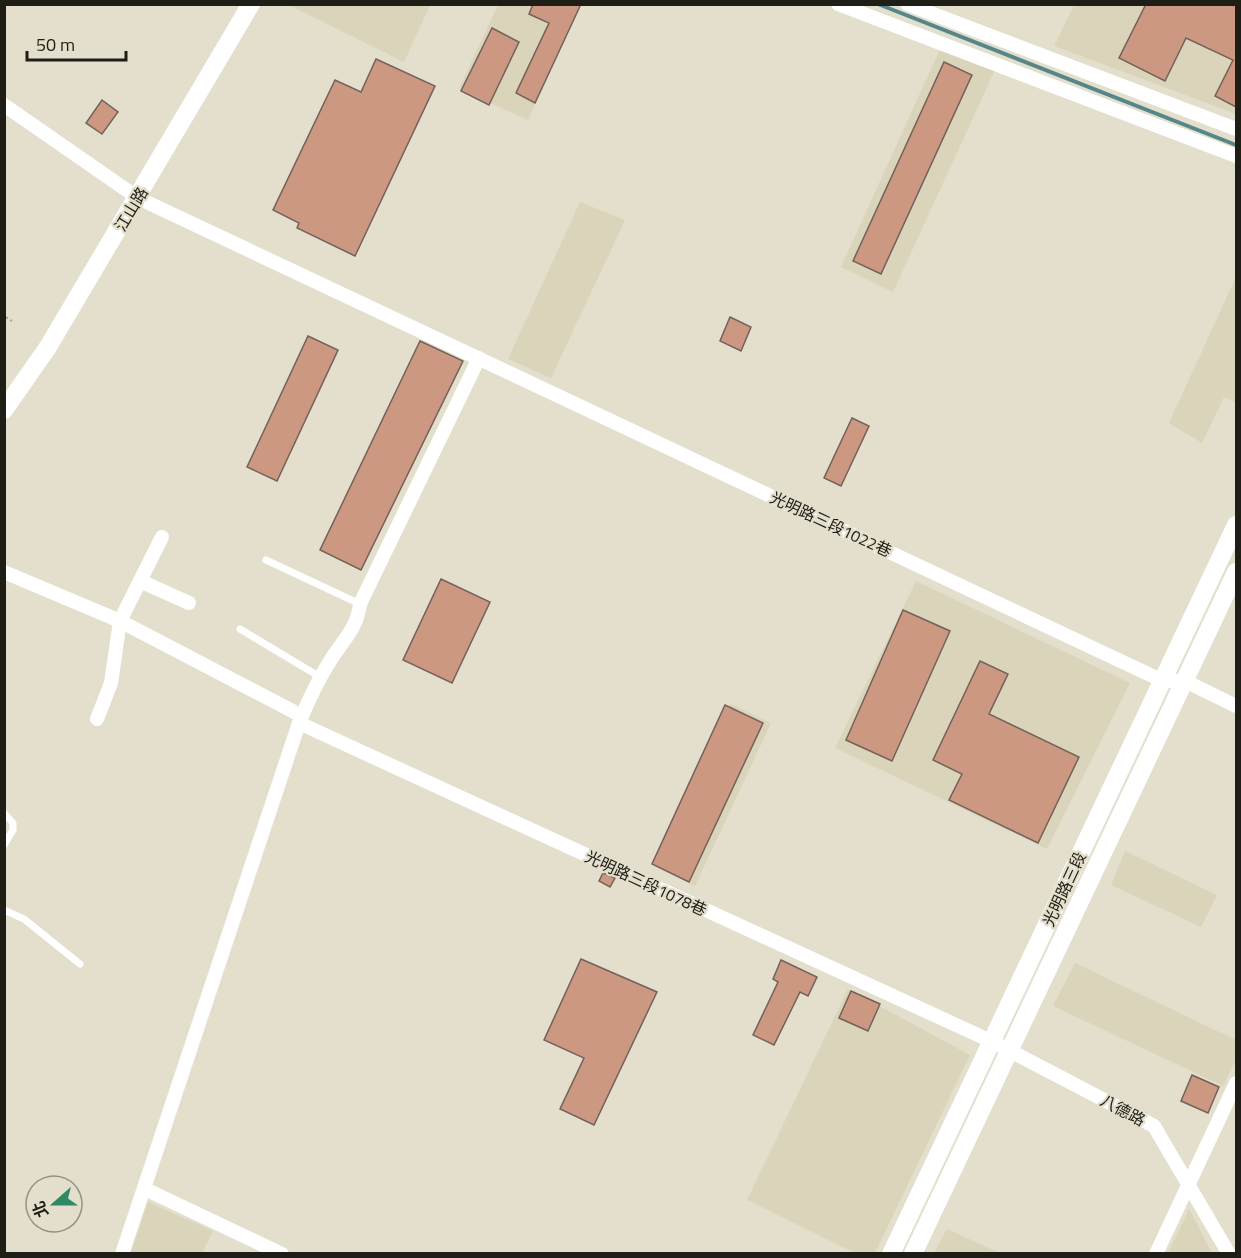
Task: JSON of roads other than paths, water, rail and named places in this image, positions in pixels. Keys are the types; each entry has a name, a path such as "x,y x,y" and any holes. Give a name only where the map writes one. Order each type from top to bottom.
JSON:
{"street":[{"name":"江山路","path":"4,410 48,347 251,4"},
{"path":"838,4 1236,156"},
{"path":"907,4 1236,129"},
{"name":"光明路三段1022巷","path":"4,105 138,198 1161,680 1187,682"},
{"path":"122,1254 301,719 320,677 351,633 358,619 360,604 479,358"},
{"name":"光明路三段","path":"913,1254 1161,680 1236,525"},
{"path":"97,719 111,683 120,621 162,537"},
{"name":"光明路三段1078巷","path":"4,572 120,621 301,719 1001,1046"},
{"name":"光明路三段","path":"891,1254 1001,1046 1187,682 1236,572"},
{"path":"140,581 189,603"},
{"path":"1187,682 1236,706"},
{"name":"八德路","path":"1001,1046 1154,1126 1229,1254"},
{"path":"1156,1254 1236,1083"},
{"path":"145,1189 282,1254"}],"lane":[{"path":"266,560 360,604"},
{"path":"240,629 320,677"},
{"path":"4,813 13,823 13,830 4,845"},
{"path":"4,910 24,920 80,964"}],"waterway":[{"path":"878,4 1236,145"}]}
